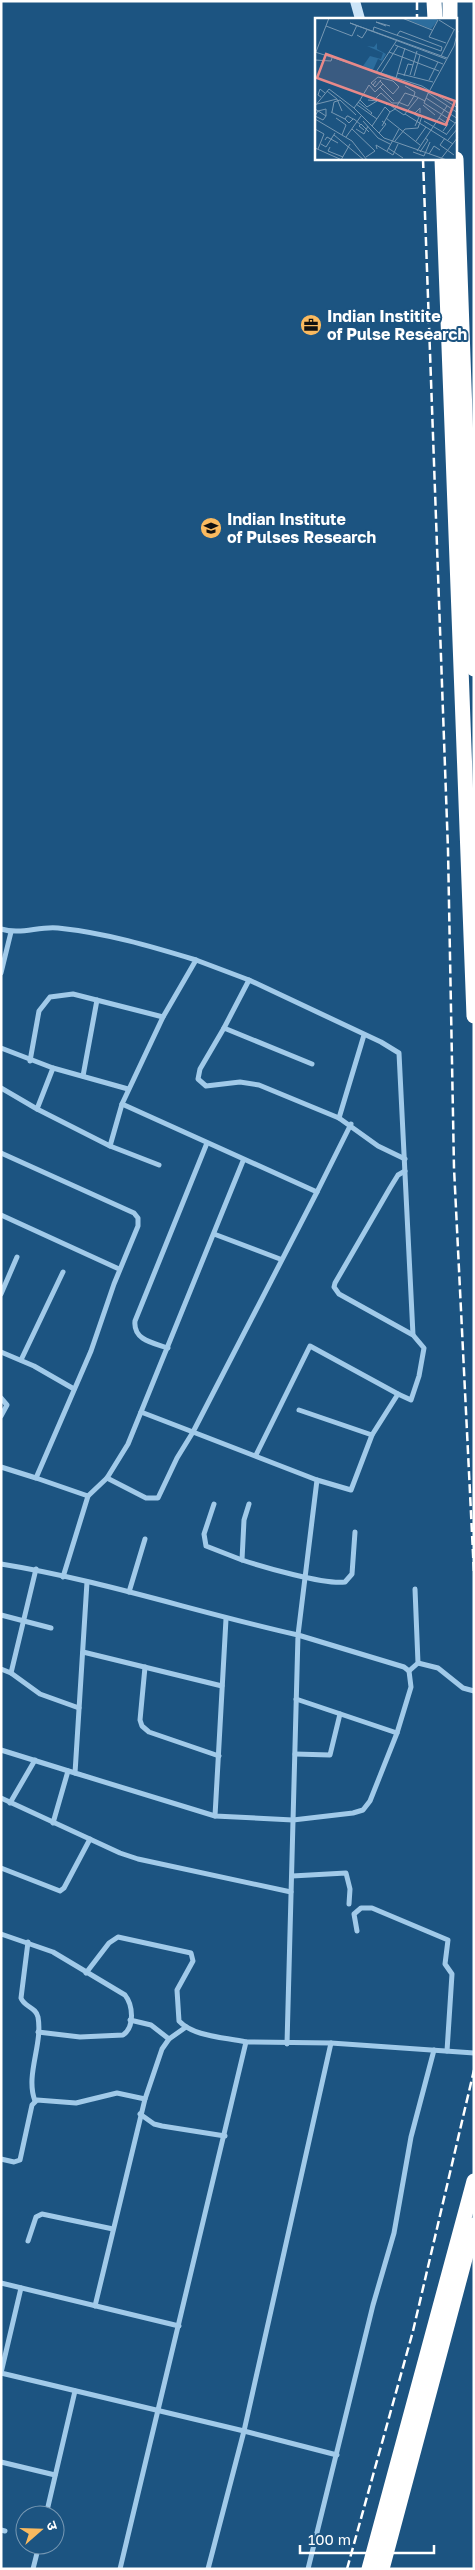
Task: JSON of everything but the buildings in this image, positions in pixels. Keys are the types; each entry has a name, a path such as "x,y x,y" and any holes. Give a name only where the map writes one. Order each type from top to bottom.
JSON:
{"highway":[{"path":"434,1 435,18"},
{"path":"450,1 450,18"},
{"path":"442,160 470,785 474,1016"},
{"path":"456,160 469,391 474,669"},
{"path":"382,2569 417,2412 474,2181"},
{"path":"439,2328 474,2225"},
{"path":"369,2569 417,2412"}],"street":[{"path":"355,1 360,18"},
{"path":"1,929 11,932 52,928 114,936 196,960 249,980 398,1052 413,1335"},
{"path":"1,973 11,932"},
{"path":"110,1146 128,1089 163,1017 196,960"},
{"path":"249,980 200,1069 198,1082 206,1086 247,1082 339,1118 351,1124 378,1146 405,1159"},
{"path":"30,1061 40,1011 50,997 67,994 163,1017"},
{"path":"82,1076 97,1000"},
{"path":"224,1028 312,1064"},
{"path":"339,1118 364,1035"},
{"path":"1,1048 30,1061 128,1089"},
{"path":"37,1109 53,1068"},
{"path":"1,1088 37,1109 110,1146 159,1166"},
{"path":"122,1104 243,1161 317,1192"},
{"path":"107,1478 146,1498 158,1498 176,1458 193,1432 280,1258 317,1192 351,1124"},
{"path":"168,1348 140,1337 135,1329 135,1321 207,1143"},
{"path":"1,1153 136,1215 138,1226 120,1269 91,1351 36,1478"},
{"path":"63,1577 88,1496 107,1478 128,1444 243,1161"},
{"path":"256,1455 310,1346 411,1400 419,1376 424,1348 413,1335 338,1294 334,1287 390,1188 398,1175 405,1171"},
{"path":"1,1215 120,1269"},
{"path":"214,1234 280,1258"},
{"path":"1,1294 18,1257"},
{"path":"21,1360 63,1272"},
{"path":"1,1352 21,1360 74,1390"},
{"path":"141,1412 318,1480 351,1490 372,1435 398,1394"},
{"path":"1,1398 7,1405 1,1416"},
{"path":"299,1410 372,1435"},
{"path":"1,1467 88,1496"},
{"path":"287,2044 298,1635 318,1480"},
{"path":"214,1504 204,1534 206,1546 242,1560 306,1577 340,1583 349,1580 352,1574 355,1532"},
{"path":"242,1560 244,1520 249,1504"},
{"path":"129,1592 145,1538"},
{"path":"1,1564 36,1569 226,1619 298,1635 404,1667 409,1671 411,1688 397,1733 370,1801 363,1810 353,1813 293,1820 215,1816 1,1750"},
{"path":"11,1673 36,1569"},
{"path":"75,1773 87,1582"},
{"path":"415,1589 418,1663"},
{"path":"1,1615 51,1628"},
{"path":"215,1816 226,1619"},
{"path":"83,1652 222,1686"},
{"path":"409,1671 418,1663"},
{"path":"418,1663 438,1668 463,1688 474,1691"},
{"path":"144,1667 140,1720 142,1726 149,1732 218,1756"},
{"path":"1,1669 11,1673 40,1694 80,1708"},
{"path":"296,1699 397,1733"},
{"path":"295,1754 330,1755 340,1714"},
{"path":"10,1803 35,1760"},
{"path":"53,1823 68,1771"},
{"path":"1,1798 53,1823 138,1859 291,1892"},
{"path":"1,1868 60,1891 64,1888 90,1839"},
{"path":"292,1876 346,1873 350,1889 349,1904"},
{"path":"357,1931 354,1914 361,1908 372,1908 448,1940 445,1964 452,1974 447,2051"},
{"path":"1,1934 53,1952 125,1995 131,2006 130,2020 126,2032 120,2035 80,2038 38,2032"},
{"path":"86,1973 109,1943 118,1937 191,1953 193,1961 177,1996 179,2021 186,2027 246,2042 287,2044 331,2043 474,2053"},
{"path":"28,1942 21,1998 24,2004 37,2013 38,2050 30,2086 35,2101"},
{"path":"130,2020 151,2024 169,2039"},
{"path":"95,2306 140,2114 162,2049 169,2039 186,2027"},
{"path":"120,2569 246,2042"},
{"path":"208,2569 244,2431 331,2043"},
{"path":"308,2569 373,2305 394,2233 411,2137 434,2050"},
{"path":"35,2101 76,2103 117,2093 145,2099"},
{"path":"1,2159 14,2162 20,2160 32,2105 35,2101"},
{"path":"140,2114 154,2124 225,2136"},
{"path":"28,2241 36,2217 42,2214 113,2229"},
{"path":"1,2283 179,2326"},
{"path":"21,2288 1,2373 159,2410 337,2455"},
{"path":"48,2505 76,2391"},
{"path":"1,2462 56,2475"},
{"path":"33,2569 36,2555"}],"railway":[{"path":"417,1 417,18"},
{"path":"438,1 439,18"},
{"path":"423,160 448,850 454,1168 474,1574"},
{"path":"445,160 474,897"},
{"path":"347,2569 413,2331 474,2070"},
{"path":"371,2569 474,2189"}],"place":[{"name":"Indian Institite of Pulse Research","path":"311,325"},
{"name":"Indian Institute of Pulses Research","path":"211,528"}]}
